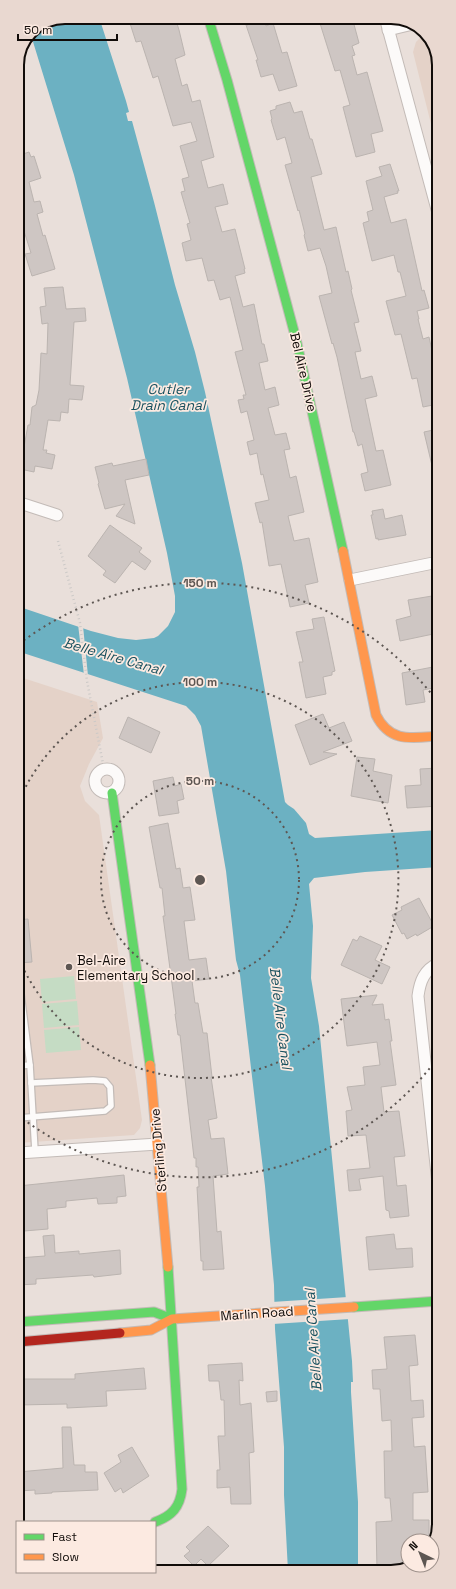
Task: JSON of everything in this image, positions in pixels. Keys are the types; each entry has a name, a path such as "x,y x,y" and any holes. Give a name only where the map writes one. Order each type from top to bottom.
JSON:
{"street":[{"name":"Bel Aire Drive","path":"210,24 227,80 296,339 350,580 374,711 384,729 394,735 402,738 432,736"},
{"path":"387,24 432,191"},
{"path":"388,30 405,26"},
{"path":"24,504 57,515"},
{"path":"350,580 432,563"},
{"path":"104,769 97,774 95,785 100,792 108,794 112,793"},
{"name":"Sterling Drive","path":"104,769 112,770 120,780 118,788 112,793 145,1028 158,1144 172,1320 183,1488 181,1499 177,1508 169,1517 156,1522"},
{"path":"432,968 427,971 420,983 419,1003 432,1099"},
{"path":"24,1152 158,1144"},
{"name":"Marlin Road","path":"24,1341 151,1330 172,1320 432,1301"},
{"name":"Marlin Road","path":"24,1322 154,1312 172,1320"}],"lane":[{"path":"24,1012 30,1065 35,1151"},
{"path":"24,1066 30,1065"},
{"path":"24,1118 105,1111 111,1106 110,1087 105,1082 93,1080 31,1083"}],"path":[{"path":"58,541 80,623 87,681 104,769"}],"shaded area":[{"path":"421,37 422,38 427,44 431,57 432,128 413,52 416,42"},
{"name":"Bel-Aire Elementary School","path":"24,678 97,702 103,738 89,764 80,786 85,801 99,815 142,1120 140,1128 134,1135 24,1143"}],"green space":[{"path":"74,976 76,999 42,1002 40,979"},
{"path":"77,1001 79,1025 44,1028 42,1004"},
{"path":"79,1027 81,1050 46,1053 44,1030"}],"water":[{"path":"101,24 126,101 129,112 126,113 128,121 132,121 205,392 242,563 285,802 294,809 306,823 309,834 315,838 432,830 432,867 365,872 314,878 309,884 313,926 311,978 319,1026 352,1361 353,1382 351,1382 351,1392 358,1502 358,1565 288,1565 284,1495 284,1447 275,1329 274,1285 265,1186 226,871 201,726 195,715 186,706 24,653 24,608 91,631 118,638 136,640 154,638 158,636 168,626 175,612 175,596 167,553 127,378 74,175 33,40 42,31 57,25"}],"pier":[{"path":"78,624 83,626 88,676 84,675"},
{"path":"348,1297 350,1319 273,1324 272,1302"}],"building":[{"path":"130,24 177,24 185,55 175,59 182,86 187,84 192,102 200,100 214,157 201,161 208,188 223,184 228,204 215,207 222,232 235,229 245,273 235,276 243,307 254,304 262,344 264,344 268,361 259,363 265,390 275,387 279,405 268,408 275,435 286,433 290,449 284,450 290,478 296,476 304,512 288,516 294,541 309,538 318,582 305,585 309,603 290,607 281,564 269,566 262,522 260,523 255,503 269,500 263,474 261,475 257,453 250,455 247,442 254,440 247,411 241,413 238,400 244,399 243,395 246,395 235,352 243,350 230,297 220,300 214,280 208,281 202,258 186,261 182,243 191,240 187,224 190,223 181,192 185,191 182,179 189,177 180,146 197,141 191,122 173,126 158,76 153,78 141,41 136,42"},
{"path":"266,24 266,26 273,24 282,53 287,52 297,86 279,91 273,74 261,77 256,60 258,60 246,25"},
{"path":"320,24 354,24 359,43 352,46 355,55 352,56 357,75 367,72 383,131 371,134 375,152 356,157 343,107 350,105 340,70 335,71"},
{"path":"290,102 294,113 302,111 310,139 312,139 322,174 311,177 324,230 336,227 346,272 348,271 359,322 354,323 361,351 355,352 361,379 372,376 377,396 365,399 376,451 383,450 391,485 365,491 361,474 368,472 362,444 358,446 353,432 337,357 319,296 332,293 326,266 320,248 308,251 299,210 298,211 285,165 292,163 285,137 277,140 271,120 270,111 276,109 276,106"},
{"path":"29,152 31,157 34,156 41,178 29,182 34,202 40,201 43,212 37,214 55,269 32,276 25,254 31,253 24,231 24,154"},
{"path":"390,164 399,191 397,191 398,193 384,197 391,223 406,219 422,291 424,290 429,308 417,311 423,339 429,337 432,350 432,405 423,407 417,378 412,379 401,334 395,335 386,301 406,296 394,255 372,261 363,223 369,221 367,212 373,210 366,181 382,176 379,167"},
{"path":"63,287 66,309 85,308 86,321 74,322 70,385 84,386 82,400 69,399 68,413 61,412 60,421 48,420 43,450 47,450 46,453 55,455 52,469 35,466 34,472 24,470 24,447 28,425 30,425 32,407 36,405 39,390 41,353 47,354 48,323 42,324 40,307 46,306 44,288"},
{"path":"432,430 432,466 424,432"},
{"path":"146,459 149,475 125,480 135,524 116,516 125,504 105,509 95,467 112,463 113,466"},
{"path":"383,509 385,519 402,515 406,535 378,540 378,538 376,539 371,515 373,515 372,511"},
{"path":"110,525 142,548 139,552 151,561 145,570 132,561 115,583 103,575 106,571 88,556"},
{"path":"432,596 432,634 400,641 396,620 411,616 408,600"},
{"path":"324,617 335,671 332,672 332,675 323,677 326,694 306,698 299,662 303,662 296,632 314,629 312,619"},
{"path":"432,667 432,688 423,690 425,702 406,705 402,673"},
{"path":"323,714 329,728 344,722 352,741 323,752 337,754 310,765 295,725"},
{"path":"128,717 160,732 151,753 119,738"},
{"path":"357,757 375,759 373,771 392,775 388,803 351,796"},
{"path":"432,768 432,806 407,808 405,786 421,785 420,769"},
{"path":"173,777 175,786 181,784 184,799 177,801 179,813 159,816 153,781"},
{"path":"168,823 176,869 180,868 183,888 190,887 195,920 184,921 189,960 206,958 209,979 192,981 195,1003 198,1003 203,1033 207,1033 217,1118 208,1120 211,1139 224,1138 228,1174 213,1176 217,1232 221,1231 224,1269 203,1270 203,1261 201,1261 197,1187 199,1187 198,1167 196,1167 196,1158 194,1158 180,1035 178,1035 175,1014 163,916 165,916 162,888 160,888 149,827"},
{"path":"419,898 432,922 432,927 417,936 416,934 407,939 404,933 402,934 392,915 402,910 401,907"},
{"path":"24,919 28,919 32,962 24,963"},
{"path":"360,936 382,946 375,960 390,967 382,984 341,965 353,939 357,941"},
{"path":"377,995 372,1005 383,1004 385,1020 389,1019 392,1041 390,1041 396,1085 381,1087 384,1112 399,1111 405,1156 394,1157 397,1186 406,1185 409,1216 390,1218 389,1211 386,1210 383,1176 359,1179 361,1190 349,1191 347,1170 370,1168 366,1135 348,1136 346,1111 352,1110 347,1087 365,1085 363,1067 380,1065 377,1042 347,1046 341,999"},
{"path":"124,1175 126,1196 117,1197 117,1203 98,1204 97,1198 66,1201 66,1207 47,1209 48,1229 24,1231 24,1185"},
{"path":"394,1234 396,1249 412,1248 413,1267 369,1270 366,1237"},
{"path":"54,1235 55,1253 79,1251 79,1254 120,1250 121,1274 94,1277 93,1275 36,1279 36,1284 24,1285 24,1258 45,1256 43,1236"},
{"path":"415,1335 418,1365 409,1366 411,1401 423,1400 424,1417 412,1418 414,1447 425,1446 428,1492 413,1493 413,1520 429,1520 429,1533 400,1533 400,1564 377,1565 376,1522 392,1521 390,1498 385,1498 384,1451 392,1451 391,1420 382,1421 380,1389 373,1389 372,1370 387,1369 384,1337"},
{"path":"242,1363 243,1381 239,1380 240,1405 251,1403 254,1452 249,1453 251,1504 231,1504 230,1487 217,1488 217,1470 220,1470 218,1436 225,1436 224,1400 221,1400 219,1381 209,1381 208,1365"},
{"path":"144,1368 146,1389 106,1391 107,1406 67,1408 67,1404 24,1405 24,1379 75,1379 75,1374"},
{"path":"277,1391 277,1401 267,1402 266,1392"},
{"path":"62,1427 71,1427 74,1465 85,1465 85,1472 97,1472 98,1490 35,1494 35,1490 24,1491 24,1471 63,1468"},
{"path":"132,1447 149,1476 123,1493 121,1488 115,1492 104,1473 121,1462 118,1455"},
{"path":"208,1526 229,1546 209,1565 207,1565 201,1559 193,1565 184,1556 190,1551 186,1547"}],"traffic: fast":[{"path":"210,24 227,80 296,339 343,551"},
{"path":"112,793 150,1065"},
{"path":"156,1522 166,1517 174,1510 179,1501 182,1489 168,1267"},
{"path":"354,1307 432,1301"},
{"path":"24,1322 154,1312 172,1319"}],"traffic: slow":[{"path":"343,551 376,715 388,730 402,737 419,738 432,737"},
{"path":"150,1065 168,1267"},
{"path":"120,1333 151,1330 172,1319 354,1307"}],"traffic: jam":[{"path":"24,1341 120,1333"}],"place":[{"name":"Bel-Aire Elementary School","path":"69,967"}],"water label":[{"name":"Cutler Drain Canal","path":"168,398"},
{"name":"Belle Aire Canal","path":"113,656"},
{"name":"Belle Aire Canal","path":"281,1018"},
{"name":"Belle Aire Canal","path":"313,1340"}]}
